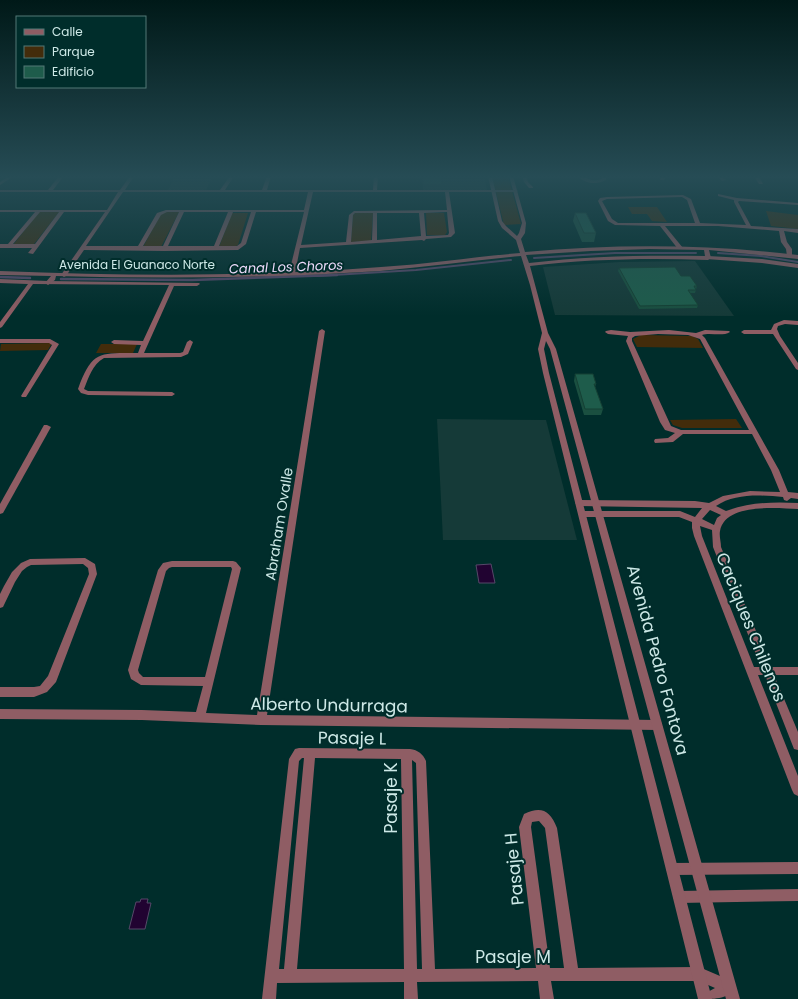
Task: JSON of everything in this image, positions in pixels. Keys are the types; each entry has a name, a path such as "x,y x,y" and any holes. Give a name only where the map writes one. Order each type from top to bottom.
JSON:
{"street":[{"path":"9,246 29,223"},
{"path":"31,253 54,223"},
{"path":"64,275 100,223"},
{"path":"139,249 154,223"},
{"path":"164,249 176,223"},
{"path":"216,248 225,223"},
{"path":"82,248 164,249 240,247 243,244 250,223"},
{"path":"292,274 303,223"},
{"path":"348,244 350,223"},
{"path":"374,242 375,223"},
{"path":"422,223 424,238"},
{"path":"298,247 450,235 452,233 451,223"},
{"path":"502,225 518,239 524,226 523,223"},
{"path":"614,223 749,226 798,231"},
{"path":"661,224 680,248"},
{"path":"502,225 511,227 524,226"},
{"path":"781,229 784,242 789,249 790,256"},
{"path":"668,234 672,248"},
{"name":"Avenida Pedro Fontova","path":"518,239 545,333 553,349 731,993"},
{"path":"782,255 782,247 784,242"},
{"path":"0,246 36,246"},
{"name":"Avenida El Guanaco Norte","path":"526,265 556,256 672,248 742,250 798,257"},
{"path":"706,249 708,258"},
{"name":"Avenida El Guanaco Norte","path":"0,273 159,276 292,274 425,265 523,255 708,258 798,266"},
{"path":"48,283 53,279 54,275"},
{"name":"Avenida El Guanaco Norte","path":"0,281 48,283 197,284"},
{"path":"0,326 32,282"},
{"path":"140,356 172,284"},
{"path":"798,323 778,324 775,327 775,332 798,368"},
{"name":"Abraham Ovalle","path":"261,720 322,331"},
{"path":"608,332 632,335 640,333 688,333 697,335 704,340 775,470 786,495 794,505"},
{"path":"697,335 705,332 727,332"},
{"path":"744,332 775,332"},
{"name":"Avenida Pedro Fontova","path":"545,333 541,344 542,356 705,999"},
{"path":"632,335 629,338 629,341 668,428 681,432 754,432"},
{"path":"0,342 50,341 56,344 24,396"},
{"path":"114,342 146,343"},
{"path":"172,394 88,393 81,390 96,359 107,355 181,355 186,353 190,342"},
{"path":"0,511 47,427"},
{"path":"658,442 667,441 676,437 681,432"},
{"path":"697,520 700,514 709,506 722,499 759,494 798,496"},
{"path":"579,503 683,503 709,506 726,514"},
{"path":"582,514 676,514 697,520 717,529 726,514 741,508 758,505 794,505"},
{"name":"Caciques Chilenos","path":"697,520 696,526 698,536 798,790"},
{"name":"Caciques Chilenos","path":"717,529 716,538 718,547 798,745"},
{"path":"0,604 17,571 22,565 30,562 85,561 92,566 93,574 52,679 43,689 34,692 0,692"},
{"path":"200,717 209,682 237,568 233,564 166,565 162,570 133,670 135,676 141,681 209,682"},
{"path":"751,671 798,671"},
{"name":"Alberto Undurraga","path":"0,714 142,715 261,720 657,725"},
{"path":"290,976 310,753"},
{"name":"Pasaje L","path":"271,976 294,759 297,755 310,753 406,754"},
{"name":"Pasaje K","path":"411,999 406,754 415,755 422,766 429,975"},
{"name":"Pasaje H","path":"547,999 525,827 528,818 532,816 543,816 550,824 572,975"},
{"path":"672,869 697,868 713,870 798,868"},
{"path":"679,897 798,895"},
{"name":"Pasaje M","path":"271,976 699,974 731,993"},
{"path":"268,999 271,976"},
{"path":"709,999 731,993"}],"shaded area":[{"path":"695,261 734,316 555,315 543,267 620,262"},
{"path":"437,419 546,420 577,540 443,540"},
{"path":"491,564 495,583 479,583 476,565"},
{"path":"141,899 148,899 147,903 151,903 145,929 129,929 136,902 140,902"}],"green space":[{"path":"31,223 51,223 34,244 13,245"},
{"path":"156,223 174,223 161,247 143,247"},
{"path":"228,223 245,223 238,245 234,247 219,247"},
{"path":"352,223 372,223 371,241 351,242"},
{"path":"426,223 446,223 447,232 445,235 427,235"},
{"path":"503,223 521,223 521,224 504,225"},
{"path":"770,223 798,223 798,229 771,226"},
{"path":"641,335 692,336 698,339 703,348 637,347 633,339"},
{"path":"52,343 48,350 0,351 1,344"},
{"path":"101,344 137,344 133,353 96,353"},
{"path":"736,419 742,428 682,428 673,425 670,420"}],"building":[{"path":"579,223 591,223 596,233 584,233"},
{"path":"675,267 681,276 690,276 697,286 694,286 696,290 688,290 698,305 640,306 619,268"},
{"path":"575,374 593,374 596,384 594,384 603,409 585,409"}],"waterway":[{"name":"Canal Los Choros","path":"534,258 615,253 696,253"},
{"name":"Canal Los Choros","path":"718,253 761,256 798,262"},
{"name":"Canal Los Choros","path":"327,275 416,270 511,260"},
{"name":"Canal Los Choros","path":"61,279 192,280 327,275"},
{"name":"Canal Los Choros","path":"316,276 327,275"},
{"name":"Canal Los Choros","path":"327,275 337,275"},
{"name":"Canal Los Choros","path":"0,277 30,278"}]}
